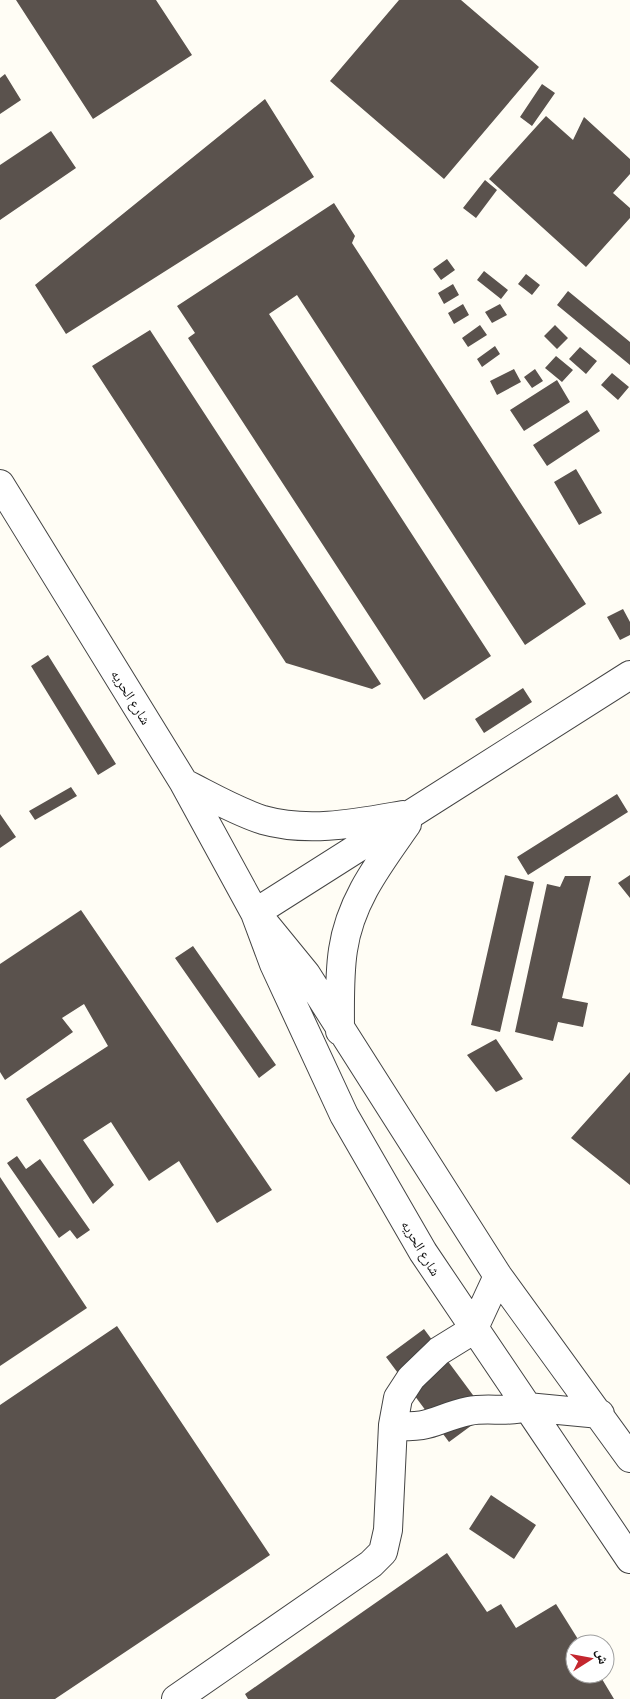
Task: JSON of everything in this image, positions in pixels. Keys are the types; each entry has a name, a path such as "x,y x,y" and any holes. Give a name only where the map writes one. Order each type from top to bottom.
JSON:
{"street":[{"name":"شارع الحريه","path":"0,484 184,783 255,913 274,964 344,1116 422,1252 473,1330 630,1559"},
{"path":"255,913 630,675"},
{"path":"184,783 238,811 264,820 291,825 319,827 414,813"},
{"path":"340,1031 343,950 349,922 360,896 374,871 414,813"},
{"name":"شارع الحريه","path":"255,913 291,953 498,1276 600,1414 630,1458"},
{"path":"176,1699 371,1564 383,1552 388,1530 393,1425 398,1398 411,1378 439,1351 473,1330 498,1276"},
{"path":"393,1425 420,1427 468,1411 496,1408 517,1410 527,1407 600,1414"}],"building":[{"path":"16,0 156,0 192,55 93,119"},
{"path":"399,0 461,0 539,67 444,179 330,81"},
{"path":"5,74 21,100 0,114 0,78"},
{"path":"542,84 555,93 532,126 520,117"},
{"path":"265,99 314,177 66,334 35,285"},
{"path":"546,116 573,140 584,117 630,159 630,174 613,193 630,208 630,218 586,267 489,179"},
{"path":"51,131 76,168 0,220 0,165"},
{"path":"485,180 497,190 476,218 463,208"},
{"path":"334,203 355,236 352,243 586,604 525,645 297,295 269,314 491,656 424,700 188,338 195,333 177,306"},
{"path":"447,259 455,270 441,280 433,269"},
{"path":"484,271 508,290 501,299 477,280"},
{"path":"526,274 540,285 532,295 518,284"},
{"path":"453,284 459,295 444,304 438,293"},
{"path":"568,291 630,342 630,365 557,305"},
{"path":"463,304 469,315 454,324 448,313"},
{"path":"500,304 507,315 492,323 485,312"},
{"path":"480,325 487,335 468,347 462,338"},
{"path":"555,325 568,338 557,349 544,336"},
{"path":"150,330 381,684 372,689 286,663 92,366"},
{"path":"495,346 500,354 482,367 477,359"},
{"path":"580,347 597,361 586,374 569,359"},
{"path":"556,356 573,370 562,382 545,368"},
{"path":"514,369 521,382 497,395 490,381"},
{"path":"535,369 543,381 532,388 524,377"},
{"path":"612,373 629,387 618,400 601,385"},
{"path":"557,380 570,402 524,431 510,410"},
{"path":"587,410 600,431 547,466 533,445"},
{"path":"576,469 602,513 579,525 554,482"},
{"path":"623,609 630,622 630,635 620,640 607,617"},
{"path":"48,655 116,764 98,775 31,666"},
{"path":"523,688 532,702 484,733 475,719"},
{"path":"71,787 77,796 35,820 29,811"},
{"path":"617,794 628,812 528,875 517,857"},
{"path":"0,814 16,837 0,848"},
{"path":"505,875 534,882 500,1032 471,1025"},
{"path":"630,875 630,898 618,883"},
{"path":"565,876 591,876 562,998 588,1003 583,1027 558,1022 553,1041 515,1032 547,884 560,887"},
{"path":"81,910 272,1190 217,1223 179,1161 149,1181 111,1122 83,1140 114,1185 93,1204 26,1099 108,1046 84,1004 62,1018 73,1032 5,1080 0,1072 0,964"},
{"path":"193,946 276,1065 259,1078 175,958"},
{"path":"496,1039 523,1079 496,1092 467,1055"},
{"path":"630,1072 630,1185 571,1138"},
{"path":"17,1156 26,1169 40,1159 90,1230 77,1239 70,1230 59,1238 7,1163"},
{"path":"0,1177 87,1308 0,1366"},
{"path":"117,1326 270,1555 55,1699 0,1699 0,1405"},
{"path":"424,1329 487,1414 449,1442 386,1357"},
{"path":"491,1495 536,1525 514,1559 469,1529"},
{"path":"447,1553 487,1612 501,1604 516,1628 556,1604 575,1634 565,1634 565,1684 605,1684 614,1699 248,1699 245,1694"}]}
